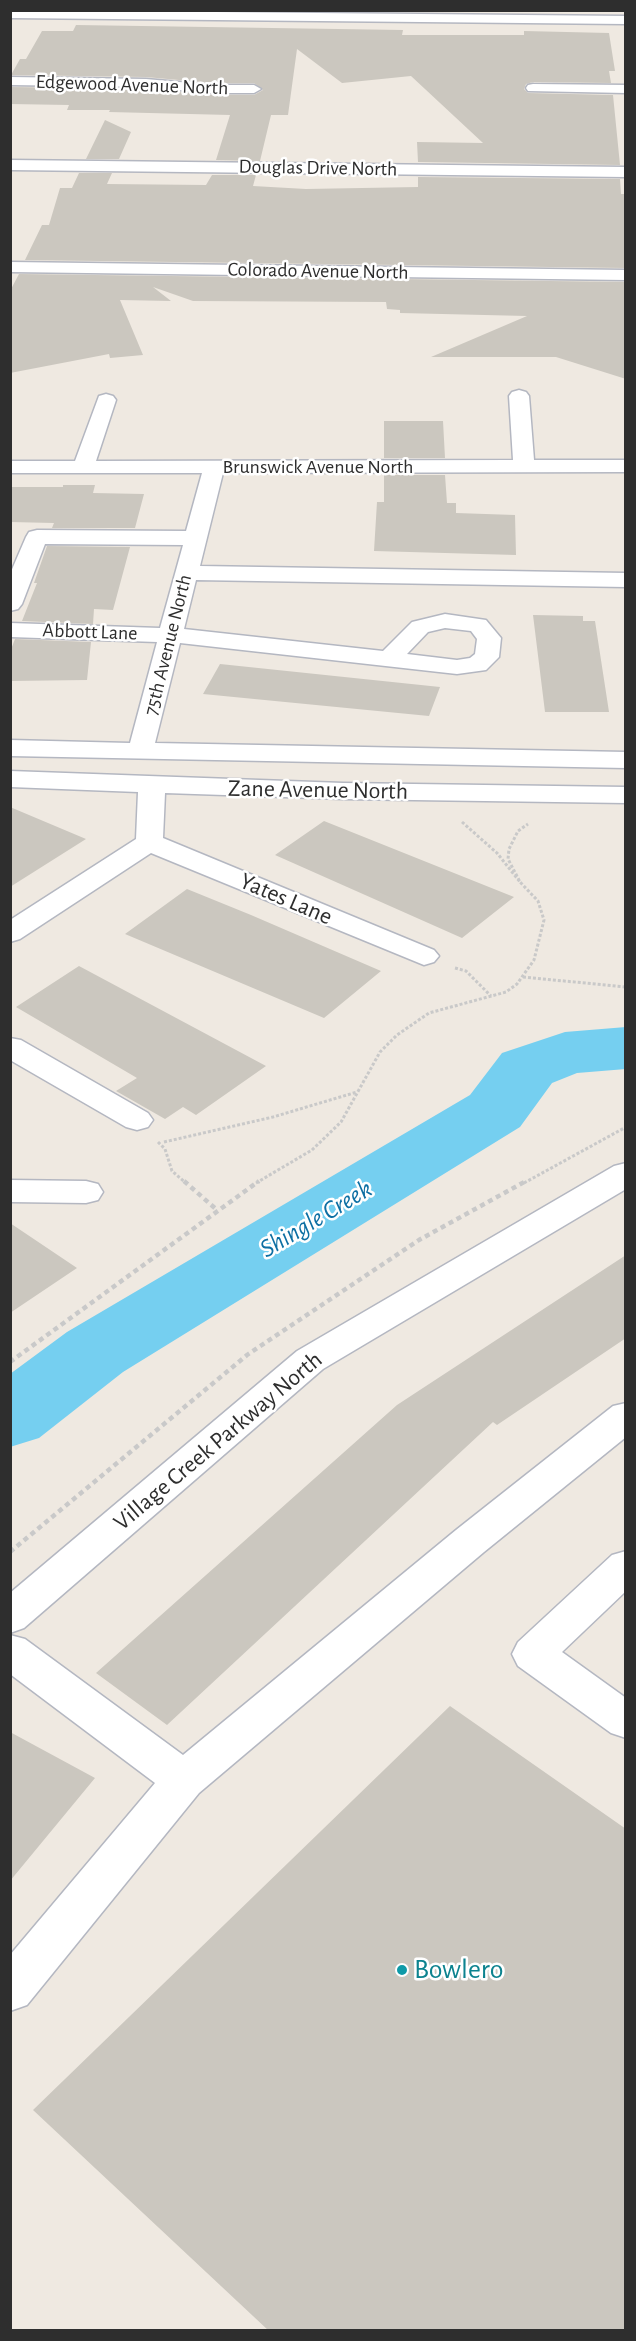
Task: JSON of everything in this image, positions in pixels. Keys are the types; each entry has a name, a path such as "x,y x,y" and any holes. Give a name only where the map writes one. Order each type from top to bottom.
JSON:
{"street":[{"path":"10,14 410,14 626,20"},
{"name":"Edgewood Avenue North","path":"10,81 146,83 212,89 254,88"},
{"path":"533,88 626,89"},
{"name":"Douglas Drive North","path":"10,165 626,172"},
{"name":"Colorado Avenue North","path":"10,267 626,275"},
{"path":"519,396 524,467"},
{"path":"83,467 106,400"},
{"name":"Brunswick Avenue North","path":"10,467 626,466"},
{"name":"75th Avenue North","path":"140,752 214,467"},
{"name":"75th Avenue North","path":"10,537 196,538"},
{"path":"10,604 37,537"},
{"path":"186,573 626,580"},
{"name":"Abbott Lane","path":"10,630 170,634 390,658"},
{"name":"Zane Avenue North","path":"10,748 626,760"},
{"name":"Zane Avenue North","path":"10,778 152,786 626,795"},
{"path":"10,933 149,842 152,786"},
{"name":"Yates Lane","path":"149,842 424,956"},
{"path":"10,1047 137,1120"},
{"name":"Village Creek Parkway North","path":"10,1617 310,1360 626,1174"},
{"path":"10,1191 86,1192"},
{"path":"10,1989 184,1780 461,1548 626,1416"},
{"path":"622,1573 533,1654 626,1721"},
{"path":"10,1651 184,1780"}],"path":[{"path":"10,1362 249,1187 312,1150 341,1122 380,1052 406,1029 429,1013 506,992 524,977 534,960 544,920 538,901 497,853 455,815"},
{"path":"520,882 508,859 509,849 518,831 536,819"},
{"path":"424,956 466,971 491,996"},
{"path":"524,977 626,987"},
{"path":"159,1143 273,1117 357,1092"},
{"path":"137,1120 165,1149 172,1171 217,1210"}],"building":[{"path":"76,25 403,30 402,35 524,35 524,31 609,33 615,71 609,71 611,83 533,82 526,84 524,89 528,93 613,95 620,165 418,162 417,142 483,143 411,76 342,83 297,49 288,115 271,115 260,161 216,160 230,115 67,110 69,105 10,104 10,87 146,89 212,95 254,95 263,90 254,83 212,83 146,77 11,75 20,59 26,59 42,31 73,31"},
{"path":"105,120 131,132 119,159 86,159"},
{"path":"79,173 112,173 107,184 206,185 212,175 256,175 253,186 306,189 418,187 418,177 620,179 621,194 626,194 626,268 25,260 42,225 49,225 60,188 72,188"},
{"path":"19,274 626,282 626,379 556,357 431,357 527,316 400,313 400,310 387,309 386,302 193,301 153,287 171,301 120,300 143,355 110,358 109,354 10,373 10,291"},
{"path":"384,421 443,421 445,458 384,458"},
{"path":"384,475 445,475 447,503 456,503 456,513 515,515 516,555 374,551 377,502 384,502"},
{"path":"63,485 95,485 93,493 144,494 135,528 52,528 54,523 10,522 10,487 63,487"},
{"path":"47,546 130,547 113,610 94,609 93,624 22,621 37,583 34,583"},
{"path":"533,615 583,616 583,621 595,621 609,712 545,712"},
{"path":"15,639 91,642 87,680 10,681 10,652"},
{"path":"220,664 440,687 429,716 203,694"},
{"path":"10,807 86,839 10,887"},
{"path":"324,821 514,897 462,938 275,855"},
{"path":"187,889 381,971 324,1018 125,934"},
{"path":"79,966 266,1066 196,1115 183,1107 165,1119 116,1091 137,1078 16,1007"},
{"path":"10,1223 77,1268 10,1313"},
{"path":"626,1255 626,1338 497,1425 493,1422 167,1725 96,1673 397,1405"},
{"name":"Bowlero","path":"450,1706 626,1829 626,2331 269,2331 33,2110"},
{"path":"10,1732 95,1778 10,1881"}],"waterway":[{"name":"Shingle Creek","path":"10,1417 95,1352 495,1111 527,1068 565,1053 626,1048"}],"place":[{"name":"Bowlero","path":"402,1970"}]}
